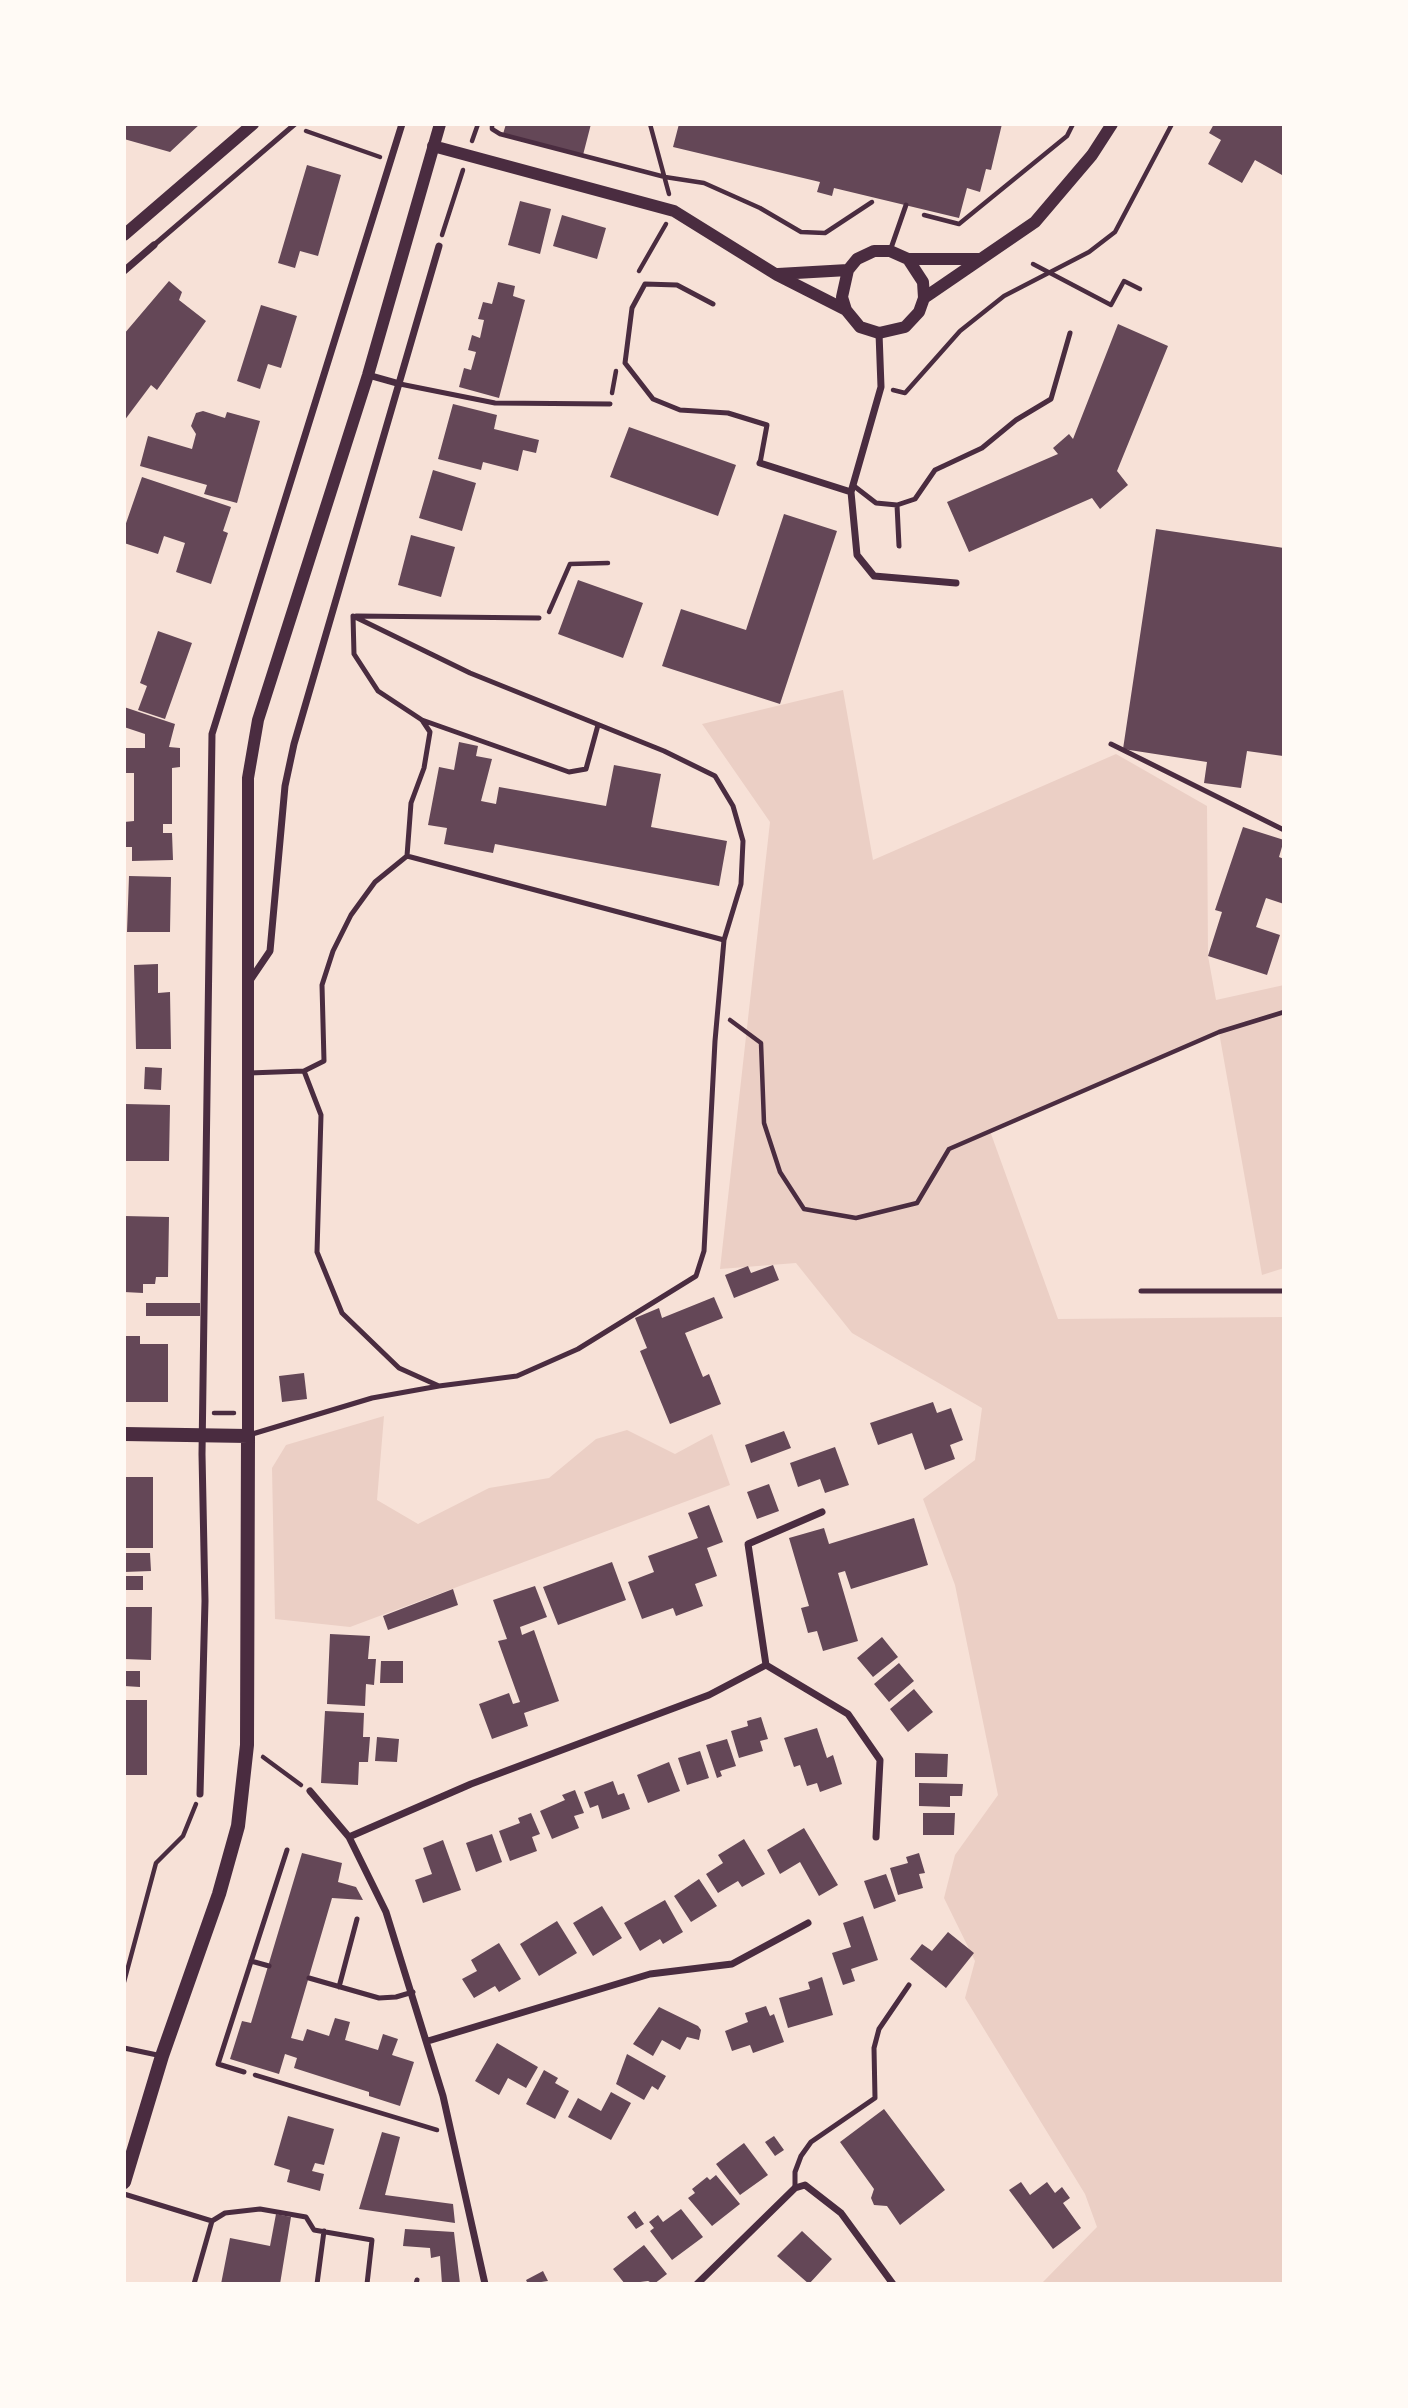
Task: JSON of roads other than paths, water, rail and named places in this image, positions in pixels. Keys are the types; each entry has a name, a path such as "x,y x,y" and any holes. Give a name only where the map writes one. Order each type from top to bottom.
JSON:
{"main road":[{"path":"124,1434 248,1436 247,1745 238,1826 226,1871 162,2056 124,2182"}],"street":[{"path":"124,235 253,124"},
{"path":"200,1794 205,1601 203,1413 212,734 402,124"},
{"path":"248,1436 248,778 258,720 368,376 440,124"},
{"path":"924,298 1035,222 1092,155 1112,124"},
{"path":"433,146 674,211 777,275 846,310"},
{"path":"124,271 154,245"},
{"path":"247,985 270,951 285,786 294,744 439,246"},
{"path":"908,258 923,282 924,298 919,312 905,327 879,333 860,327 846,310 842,296 848,270 858,259 874,251 890,251 908,258 981,259"},
{"path":"777,275 848,270"},
{"path":"879,333 881,387 852,489 857,555 874,576 956,583"},
{"path":"368,376 400,384"},
{"path":"760,463 852,489"},
{"path":"766,1664 748,1544 822,1512"},
{"path":"349,1836 471,1784 709,1695 766,1664"},
{"path":"766,1664 848,1714 880,1760 876,1837"},
{"path":"310,1791 349,1836 386,1912 428,2041 452,2134 485,2284"},
{"path":"428,2041 650,1974 732,1964 808,1923"},
{"path":"697,2284 795,2188 805,2185 841,2213 892,2284"}],"lane":[{"path":"154,245 294,125"},
{"path":"890,251 906,205"},
{"path":"713,304 677,285 645,284 632,308 625,363 653,399 680,410 728,413 767,425 760,463"},
{"path":"852,489 876,503 897,505 915,499 935,470 982,448 1016,420 1051,399 1070,333"},
{"path":"400,384 495,403 610,404"},
{"path":"897,505 899,546"},
{"path":"353,616 539,618"},
{"path":"353,616 354,654 378,691 422,720 569,772 586,769 598,725"},
{"path":"248,1436 372,1398 517,1376 578,1349 696,1276 704,1251 717,1010 724,940 741,884 743,841 733,806 715,776 470,673 353,616"},
{"path":"246,1073 304,1072 324,1061 322,985 333,951 351,915 376,882 407,856 411,803 424,768 430,732 422,720"},
{"path":"1111,744 1284,830"},
{"path":"407,856 724,940"},
{"path":"304,1072 321,1115 317,1252 342,1313 399,1368 439,1386"},
{"path":"1141,1291 1284,1291"},
{"path":"244,2071 218,2064 287,1850"},
{"path":"339,1987 357,1919"},
{"path":"251,1961 269,1966"},
{"path":"309,1978 379,1998 413,1992"},
{"path":"795,2188 795,2172 801,2156 811,2142 876,2098 874,2048 879,2029 909,1984"},
{"path":"124,2048 162,2056"},
{"path":"124,2194 212,2221"},
{"path":"194,2284 212,2221 225,2213 260,2209 306,2217 314,2230 372,2240 367,2284"},
{"path":"317,2284 324,2231"}]}
